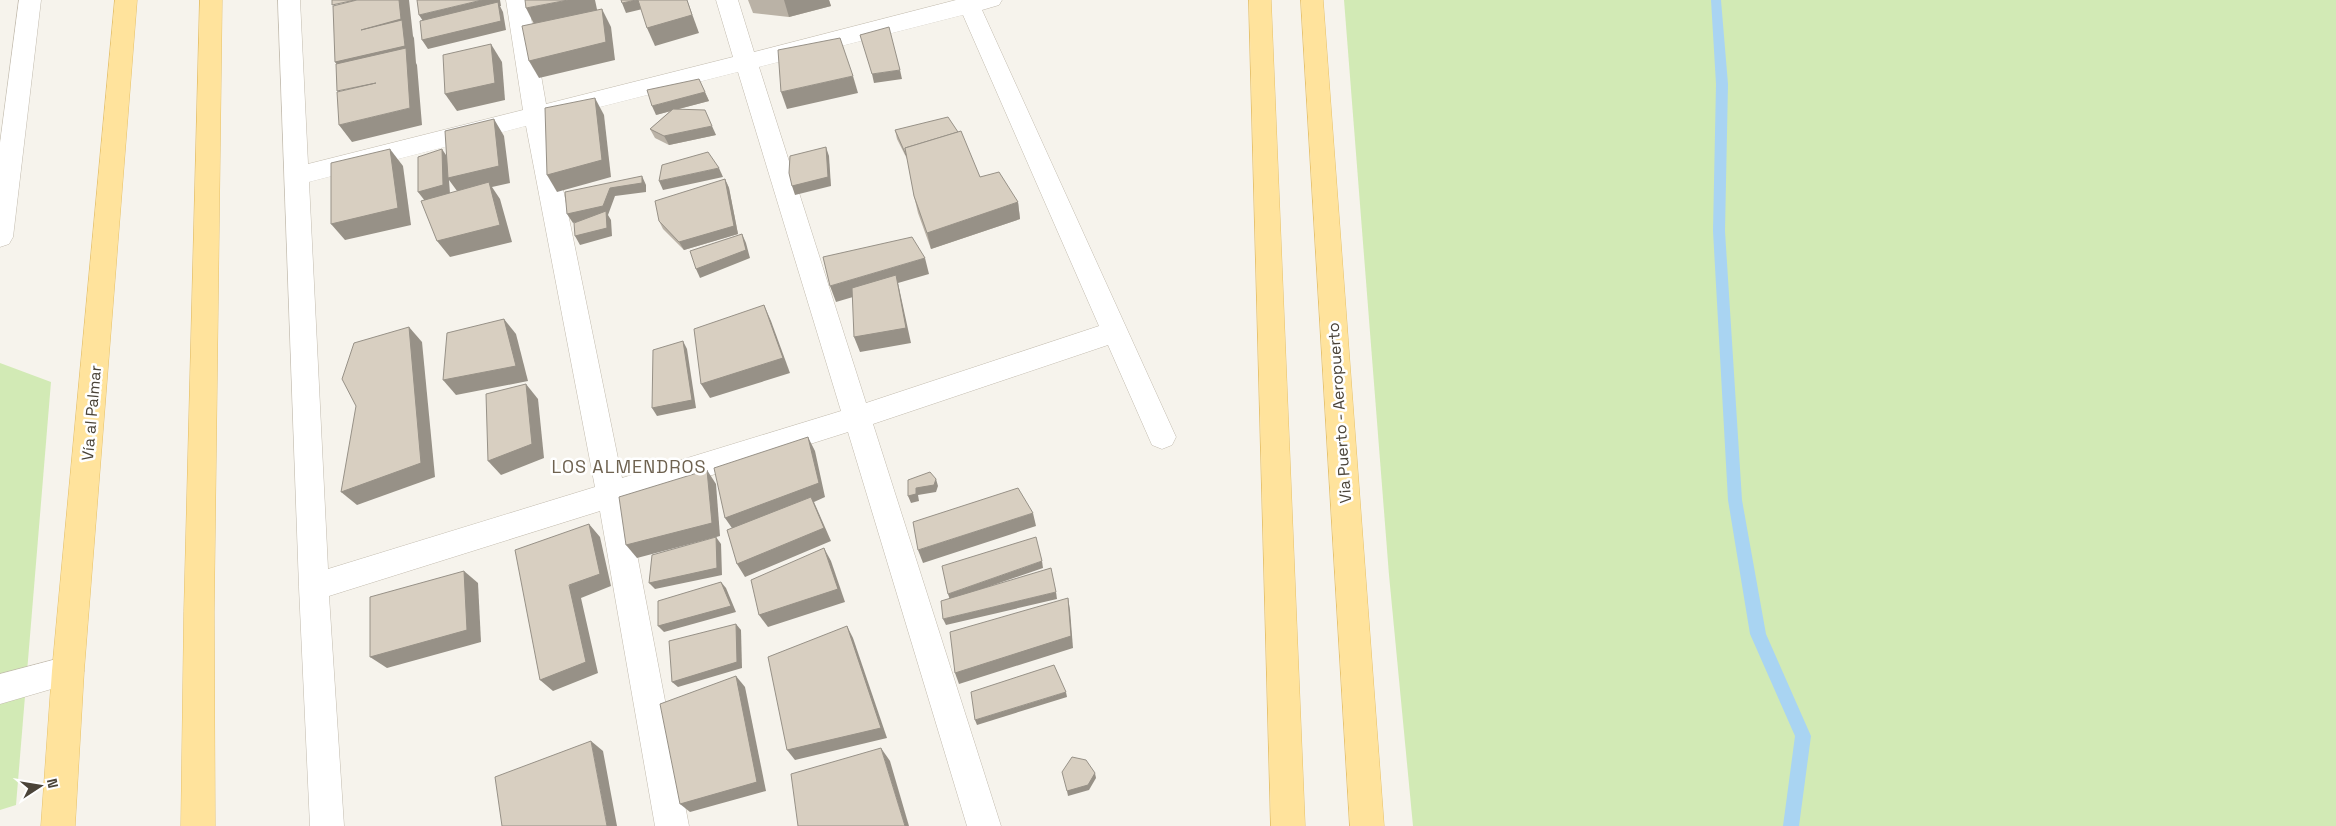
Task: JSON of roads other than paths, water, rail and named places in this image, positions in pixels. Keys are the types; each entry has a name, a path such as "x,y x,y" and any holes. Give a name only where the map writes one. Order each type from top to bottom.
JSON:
{"main road":[{"name":"Vía al Palmar","path":"58,826 68,671 126,0"},
{"path":"198,826 199,612 211,0"},
{"path":"1260,0 1288,826"},
{"name":"Via Puerto - Aeropuerto","path":"1312,0 1367,826"}],"street":[{"path":"0,237 30,0"},
{"path":"289,0 314,587 327,826"},
{"path":"517,0 536,115 611,494 672,826"},
{"path":"727,0 984,826"},
{"path":"296,176 976,2 1114,332 1162,437"},
{"path":"314,587 856,418 1114,332"},
{"path":"0,689 68,671"}],"waterway":[{"path":"1716,0 1722,84 1719,231 1735,500 1758,634 1803,736 1791,826"}],"district":[{"name":"LOS ALMENDROS","path":"629,467"}]}
